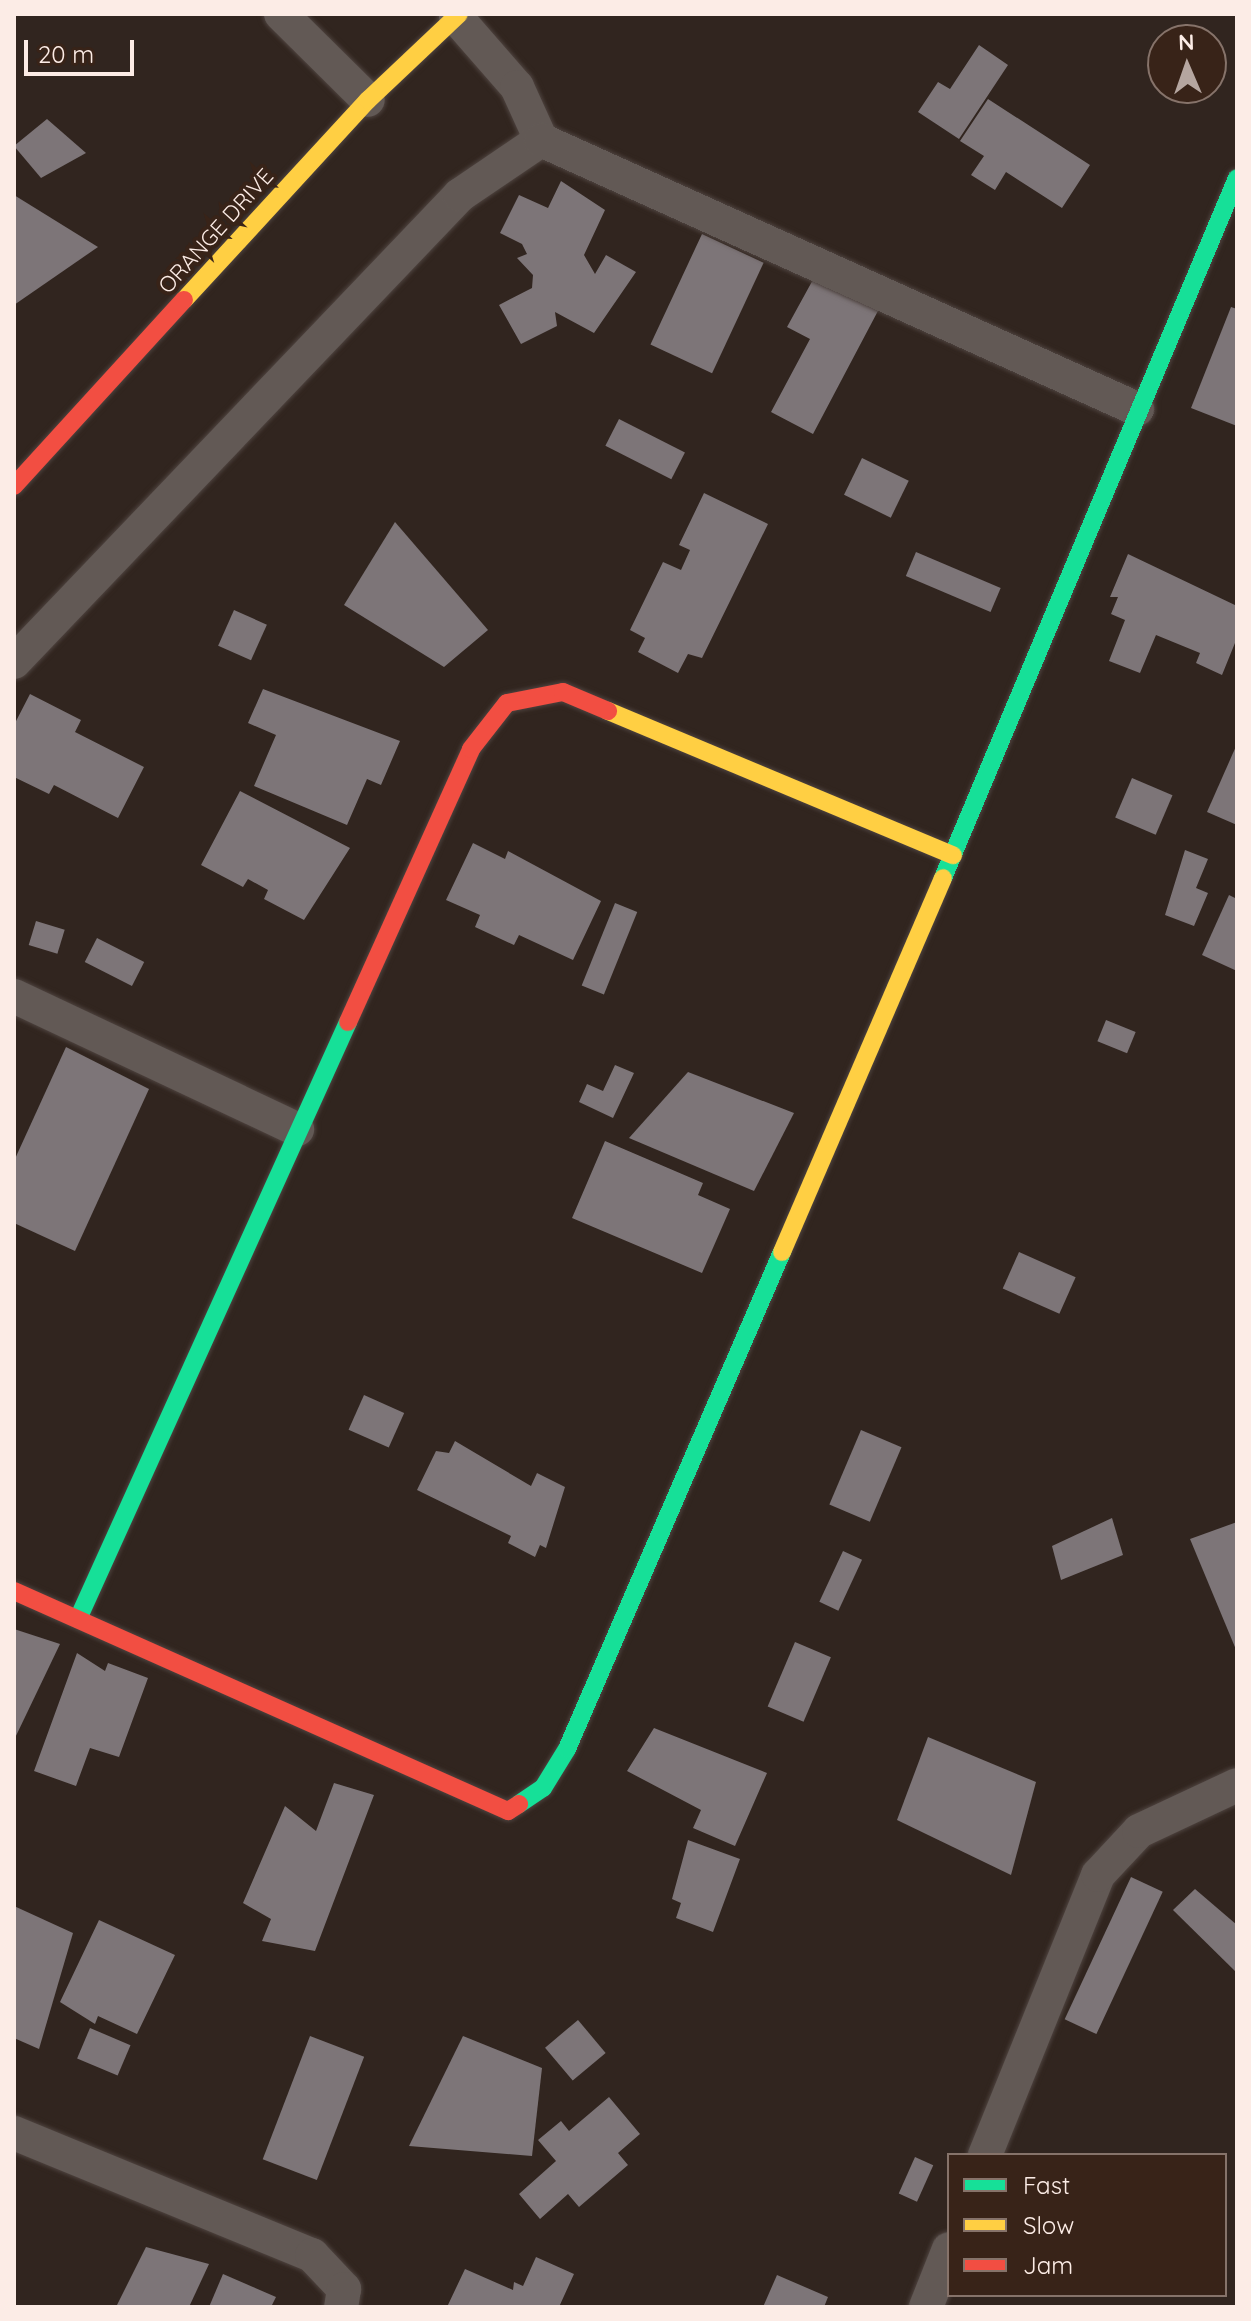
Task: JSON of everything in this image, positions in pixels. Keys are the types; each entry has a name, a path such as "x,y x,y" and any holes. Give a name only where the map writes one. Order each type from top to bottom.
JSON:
{"street":[{"path":"281,14 368,100"},
{"path":"457,16 517,87 541,140 1137,409"},
{"name":"ORANGE DRIVE","path":"14,486 368,100 457,16"},
{"path":"14,662 460,195 541,140"},
{"path":"14,1591 508,1811 543,1788 567,1749 953,855 1137,409 1237,178"},
{"path":"78,1619 471,749 507,703 563,692 953,855"},
{"path":"14,996 297,1129"},
{"path":"986,2153 1098,1875 1139,1831 1237,1785"},
{"path":"14,2133 312,2255 344,2289 341,2307"},
{"path":"926,2307 947,2254"}],"building":[{"path":"979,45 1008,65 959,139 918,112 938,82 950,89"},
{"path":"988,99 1090,165 1062,208 1006,172 995,190 971,175 984,156 960,141"},
{"path":"47,119 86,153 41,178 14,146"},
{"path":"561,181 605,210 584,255 595,274 606,255 636,272 594,333 555,312 557,326 521,344 499,305 532,288 533,275 517,258 527,254 522,244 500,233 519,195 548,208"},
{"path":"14,195 98,247 14,305"},
{"path":"702,234 764,263 712,373 650,345"},
{"path":"815,276 879,309 813,434 771,412 810,339 787,327"},
{"path":"1231,307 1237,309 1237,426 1191,408"},
{"path":"619,419 685,453 671,479 605,446"},
{"path":"862,458 909,481 891,518 844,495"},
{"path":"704,493 768,524 702,658 688,654 678,673 638,652 645,638 630,630 663,562 681,570 690,550 679,545"},
{"path":"395,522 488,630 444,667 344,605"},
{"path":"916,552 1001,588 991,612 906,576"},
{"path":"1128,554 1237,606 1237,638 1222,675 1196,663 1200,653 1156,635 1140,673 1109,661 1125,620 1111,614 1118,597 1110,597"},
{"path":"234,610 267,625 251,660 218,646"},
{"path":"263,689 400,741 381,785 367,779 347,825 254,786 276,735 248,723"},
{"path":"30,694 81,720 75,732 144,767 118,818 54,785 49,794 14,777 14,725"},
{"path":"1237,744 1237,825 1207,812"},
{"path":"1132,778 1173,795 1156,835 1115,818"},
{"path":"240,791 350,848 304,920 264,899 268,890 248,879 243,887 201,865"},
{"path":"473,843 505,859 508,851 601,901 573,960 519,935 514,945 475,927 480,915 446,900"},
{"path":"1185,850 1208,859 1196,888 1208,893 1194,926 1165,915"},
{"path":"1229,895 1237,899 1237,971 1202,955"},
{"path":"615,903 637,912 604,995 582,986"},
{"path":"36,921 65,930 57,954 29,945"},
{"path":"97,938 144,962 132,986 85,962"},
{"path":"1106,1020 1136,1032 1127,1053 1097,1041"},
{"path":"66,1047 149,1089 75,1251 14,1223 14,1161"},
{"path":"615,1065 634,1073 613,1118 579,1102 587,1084 603,1091"},
{"path":"688,1072 794,1113 754,1191 629,1138"},
{"path":"605,1141 703,1183 698,1195 730,1209 702,1273 572,1218"},
{"path":"1019,1252 1076,1277 1059,1314 1003,1289"},
{"path":"364,1395 404,1413 389,1448 349,1430"},
{"path":"861,1430 902,1447 870,1522 829,1505"},
{"path":"455,1441 531,1486 537,1473 565,1487 546,1548 540,1545 535,1557 508,1543 511,1536 417,1490 436,1451 449,1453"},
{"path":"1112,1518 1123,1555 1061,1580 1052,1546"},
{"path":"1237,1522 1237,1652 1190,1539"},
{"path":"843,1551 862,1560 838,1611 819,1602"},
{"path":"14,1629 60,1644 14,1740"},
{"path":"795,1642 831,1657 804,1722 768,1706"},
{"path":"77,1653 105,1671 108,1663 148,1678 119,1757 90,1748 76,1786 34,1771"},
{"path":"654,1728 767,1773 735,1846 693,1828 701,1810 627,1771"},
{"path":"928,1737 1036,1782 1011,1875 897,1820"},
{"path":"334,1783 374,1795 315,1951 262,1941 271,1919 243,1903 285,1806 316,1831"},
{"path":"688,1840 740,1859 713,1932 676,1918 681,1903 672,1899"},
{"path":"1131,1877 1163,1892 1096,2034 1065,2019"},
{"path":"1195,1889 1237,1925 1237,1973 1173,1910"},
{"path":"14,1906 73,1933 39,2049 14,2038"},
{"path":"99,1920 175,1955 137,2034 98,2016 95,2024 60,2002"},
{"path":"578,2020 606,2053 573,2081 545,2048"},
{"path":"90,2028 131,2045 118,2076 77,2058"},
{"path":"310,2036 364,2057 317,2180 263,2159"},
{"path":"463,2036 542,2068 532,2156 409,2146"},
{"path":"609,2097 640,2134 618,2153 628,2165 579,2207 568,2194 540,2219 519,2194 556,2161 538,2140 561,2121 569,2131"},
{"path":"915,2157 933,2165 917,2202 899,2194"},
{"path":"146,2247 209,2264 189,2307 116,2307"},
{"path":"536,2257 574,2274 559,2307 447,2307 465,2269 513,2290 514,2282 523,2286"},
{"path":"223,2274 276,2297 271,2307 209,2307"},
{"path":"777,2275 828,2297 824,2307 763,2307"}],"traffic: fast":[{"path":"943,878 1237,178"},
{"path":"78,1619 348,1022"},
{"path":"519,1804 543,1788 567,1749 782,1252"}],"traffic: slow":[{"path":"184,300 368,100 459,14"},
{"path":"608,711 953,855"},
{"path":"782,1252 943,878"}],"traffic: jam":[{"path":"14,486 184,300"},
{"path":"348,1022 471,749 507,703 563,692 608,711"},
{"path":"14,1591 508,1811 519,1804"}]}
